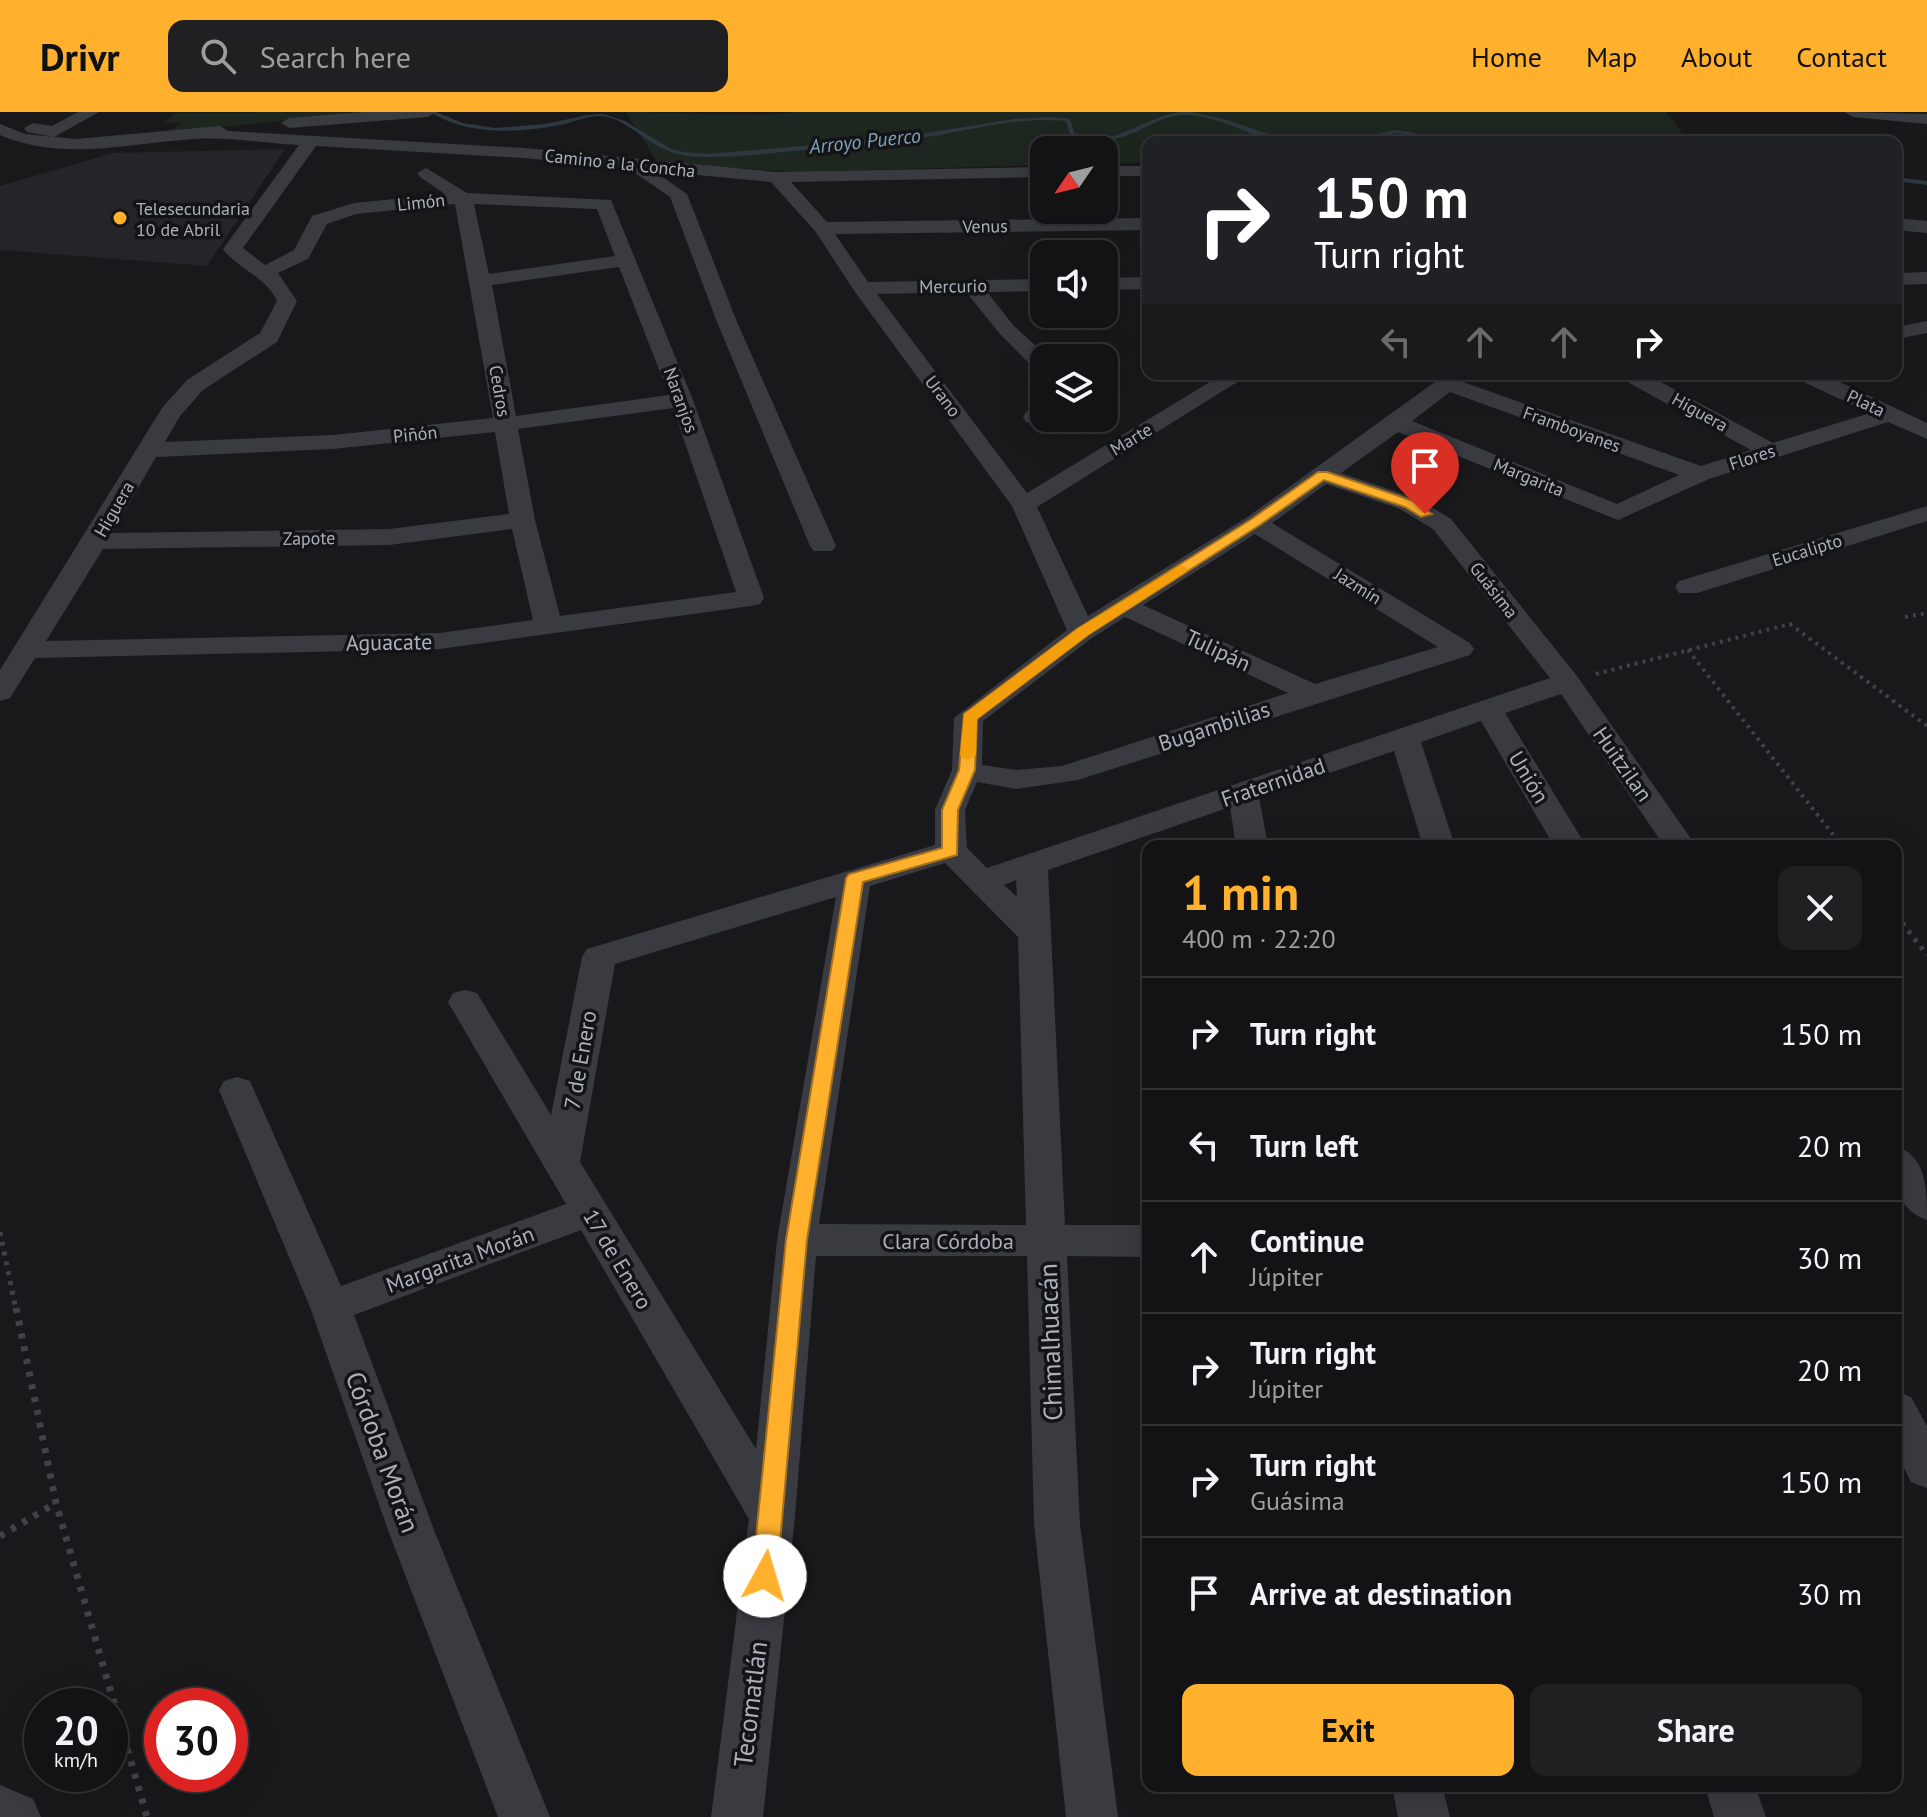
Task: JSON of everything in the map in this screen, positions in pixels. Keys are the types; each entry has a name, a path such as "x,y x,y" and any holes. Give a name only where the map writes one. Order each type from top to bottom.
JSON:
{"street":[{"path":"21,119 28,127 54,132 91,112"},
{"name":"Camino a la Concha","path":"0,129 22,138 53,144 90,144 428,112"},
{"path":"1853,112 1927,119"},
{"name":"Camino a la Concha","path":"197,134 465,149 776,177 1030,172"},
{"name":"Higuera","path":"0,692 95,541 170,413 195,385 269,337 287,301 281,285 266,271 242,260 233,249 310,142"},
{"path":"13,156 53,144"},
{"path":"630,163 678,194 727,322 823,546"},
{"path":"1118,171 1142,171"},
{"path":"426,173 463,198"},
{"name":"Urano","path":"776,177 822,228 862,288 1024,505 1082,632"},
{"name":"Limón","path":"266,271 300,258 319,220 333,214 463,198 604,204"},
{"name":"Cedros","path":"463,198 481,281 522,520 549,628"},
{"name":"Naranjos","path":"604,204 682,400 751,598"},
{"name":"Venus","path":"822,228 1142,224"},
{"path":"1902,225 1927,227"},
{"path":"481,281 626,260"},
{"path":"1902,279 1927,278"},
{"path":"1118,284 1142,283"},
{"name":"Mercurio","path":"862,288 1030,285"},
{"path":"972,286 1007,330 1030,352"},
{"path":"1902,332 1927,327"},
{"name":"Marte","path":"1024,505 1229,380"},
{"path":"1035,934 951,851 950,810 967,770 969,718 1082,632 1255,523 1396,423 1451,380"},
{"name":"Framboyanes","path":"1455,380 1700,474"},
{"name":"Higuera","path":"1643,380 1770,451"},
{"name":"Plata","path":"1818,380 1927,432"},
{"name":"Piñón","path":"147,450 333,442 506,424 682,400"},
{"name":"Flores","path":"1618,513 1700,474 1891,414"},
{"name":"Margarita","path":"1396,423 1618,513"},
{"name":"Guásima","path":"1322,475 1409,504 1442,524 1567,682"},
{"name":"Eucalipto","path":"1688,587 1927,513"},
{"name":"Zapote","path":"95,541 389,537 522,520"},
{"name":"Jazmín","path":"1255,523 1460,649"},
{"name":"Aguacate","path":"25,650 440,641 751,598"},
{"name":"Tulipán","path":"1124,606 1313,694"},
{"name":"Bugambilias","path":"967,770 996,780 1027,781 1067,774 1460,649"},
{"name":"Fraternidad","path":"979,882 1567,682"},
{"name":"Huitzilan","path":"1567,682 1676,840"},
{"name":"Unión","path":"1488,709 1566,840"},
{"path":"1405,737 1437,840"},
{"path":"1243,792 1251,840"},
{"path":"855,878 951,851"},
{"name":"Chimalhuacán","path":"1032,865 1057,1524 1092,1817"},
{"name":"7 de Enero","path":"561,1163 599,957 855,878"},
{"name":"Tecomatlán","path":"737,1817 772,1516 797,1240 855,878"},
{"name":"17 de Enero","path":"465,1002 772,1516"},
{"name":"Córdoba Morán","path":"237,1090 330,1307 411,1530 524,1817"},
{"path":"1902,1169 1927,1207 1902,1211"},
{"name":"Margarita Morán","path":"330,1307 590,1211"},
{"name":"Clara Córdoba","path":"797,1240 1142,1241"},
{"path":"1902,1421 1927,1468"},
{"path":"1418,1792 1424,1817"},
{"path":"1732,1792 1740,1817"},
{"path":"0,1811 15,1817"}],"path":[{"path":"1905,617 1927,613"},
{"path":"1567,682 1790,624 1927,726"},
{"path":"1688,650 1837,840"},
{"path":"1902,923 1927,955"},
{"path":"0,1232 56,1503 147,1817"},
{"path":"0,1536 56,1503"}],"shaded area":[{"path":"374,112 167,132 184,123 164,122 175,114 163,113"},
{"path":"626,112 763,115 800,112 1666,112 1684,136 1142,136 1142,162 1118,163 1118,136 1030,136 1030,165 795,172 658,163"},
{"name":"Telesecundaria 10 de Abril","path":"285,149 207,266 0,250 0,186 113,153"}],"waterway":[{"name":"Arroyo Puerco","path":"432,112 462,125 495,129 545,126 603,115 623,122 669,150 702,156 895,140 1033,118 1068,120 1073,136 1105,138 1124,135 1164,117 1195,114 1266,136"},
{"name":"Arroyo Puerco","path":"1376,136 1396,132 1417,136"},
{"path":"1902,180 1927,183"}],"slow traffic":[{"path":"968,755 969,718 1082,632 1181,569"}],"place":[{"name":"Telesecundaria 10 de Abril","path":"120,218"}],"route":[{"path":"765,1576 797,1240 855,878 951,851 950,810 967,770 969,718 1082,632 1255,523 1322,475 1409,504 1425,514"}]}
